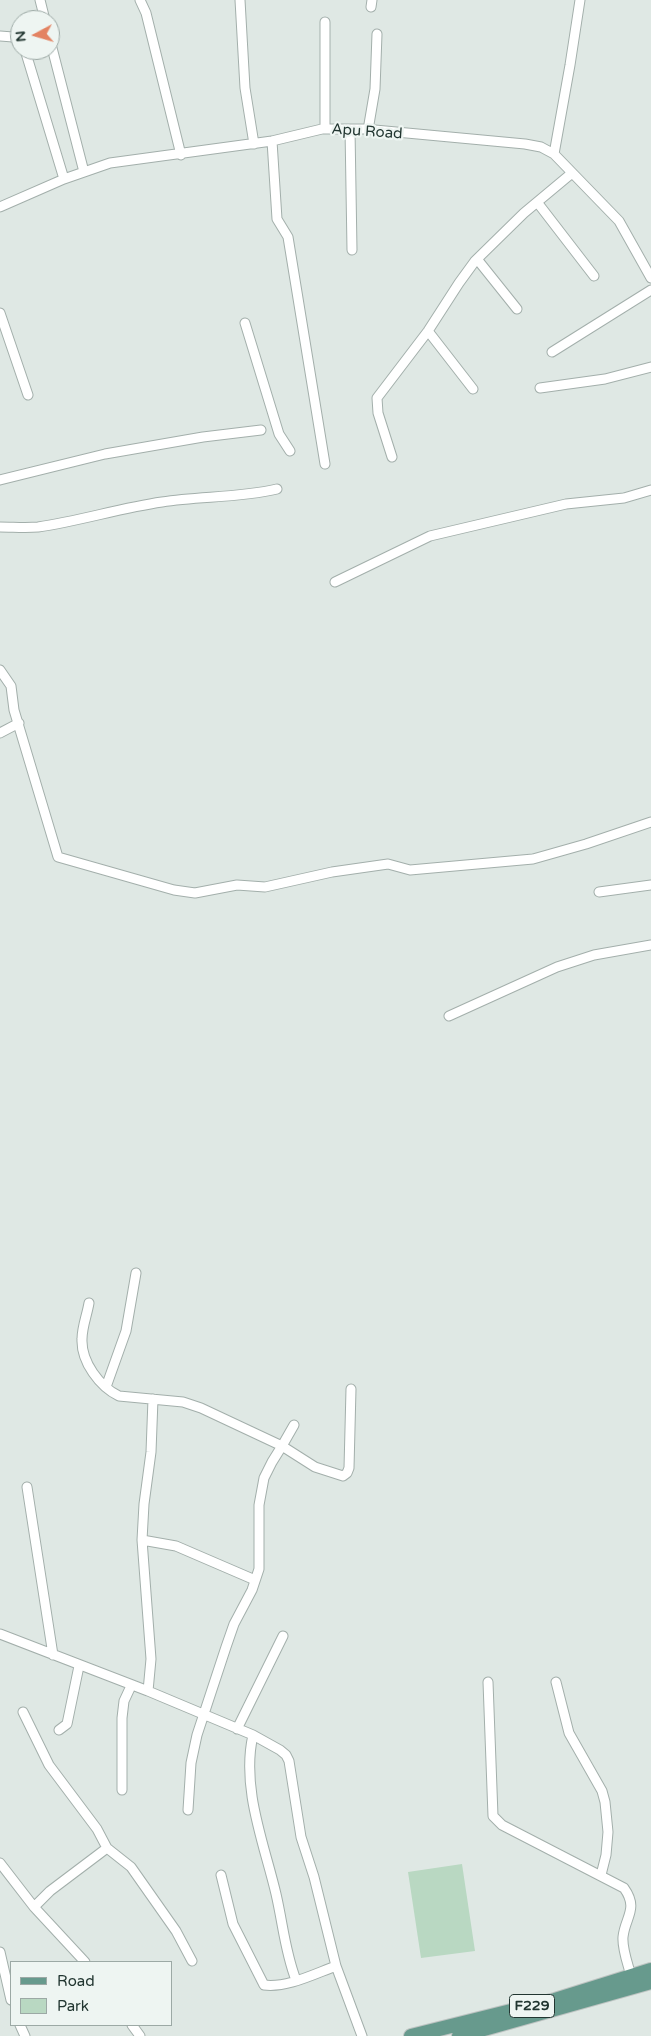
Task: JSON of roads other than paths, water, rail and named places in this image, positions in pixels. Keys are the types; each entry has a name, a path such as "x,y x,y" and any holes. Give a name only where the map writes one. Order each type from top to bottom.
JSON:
{"main road":[{"name":"F229","path":"411,2036 555,2000 651,1970"},
{"name":"F229","path":"459,2036 651,1982"}],"street":[{"path":"140,0 146,13 181,155"},
{"path":"240,0 245,88 254,144"},
{"path":"554,154 580,0"},
{"path":"325,22 325,129"},
{"path":"368,130 375,89 377,34"},
{"path":"28,60 64,179"},
{"path":"55,60 84,172"},
{"name":"Apu Road","path":"0,207 64,179 110,164 254,144 325,129 368,130 525,144 541,147 554,154 619,221 651,278"},
{"path":"350,129 352,250"},
{"path":"272,141 277,219 288,238 325,464"},
{"path":"392,457 378,413 377,398 428,331 459,282 477,259 537,202 572,172"},
{"path":"537,202 594,276"},
{"path":"477,259 517,308"},
{"path":"552,352 651,290"},
{"path":"0,313 28,395"},
{"path":"245,323 279,434 290,451"},
{"path":"428,331 472,389"},
{"path":"540,388 605,379 651,367"},
{"path":"0,480 105,454 203,437 261,430"},
{"path":"0,527 36,527 162,502 235,496 276,489"},
{"path":"335,582 430,536 566,504 624,498 651,490"},
{"path":"0,670 11,686 14,710 58,857 174,890 195,892 237,886 265,887 332,872 388,864 410,870 533,859 586,844 651,822"},
{"path":"0,733 19,723"},
{"path":"599,892 651,885"},
{"path":"449,1016 557,967 594,955 651,945"},
{"path":"106,1387 126,1331 136,1273"},
{"path":"89,1303 82,1340 89,1365 96,1377 106,1387 120,1396 184,1402 201,1408 282,1446 315,1467 343,1476 347,1473 350,1450 351,1389"},
{"path":"148,1691 151,1659 142,1540 144,1504 151,1452 153,1399"},
{"path":"188,1810 191,1763 204,1714 232,1632 259,1569 259,1504 261,1491 272,1462 294,1424"},
{"path":"27,1487 53,1655"},
{"path":"142,1540 176,1546 255,1580"},
{"path":"0,1634 204,1714 253,1735 286,1755 289,1761 301,1837 314,1877 336,1966 362,2036"},
{"path":"237,1729 282,1636"},
{"path":"59,1730 67,1724 79,1666"},
{"path":"488,1682 493,1816 502,1825 624,1888 630,1901 631,1910 623,1936 631,1976"},
{"path":"556,1682 569,1733 602,1791 606,1802 608,1832 606,1855 601,1876"},
{"path":"122,1790 122,1718 124,1701 131,1686"},
{"path":"23,1712 49,1765 97,1829 108,1848 131,1867 176,1931 192,1961"},
{"path":"253,1735 249,1753 255,1808 276,1896 288,1960 296,1980"},
{"path":"34,1907 50,1891 108,1848"},
{"path":"0,1863 34,1907 84,1961"},
{"path":"222,1875 233,1924 264,1985 296,1980 336,1966"},
{"path":"0,1952 10,1996"}]}
